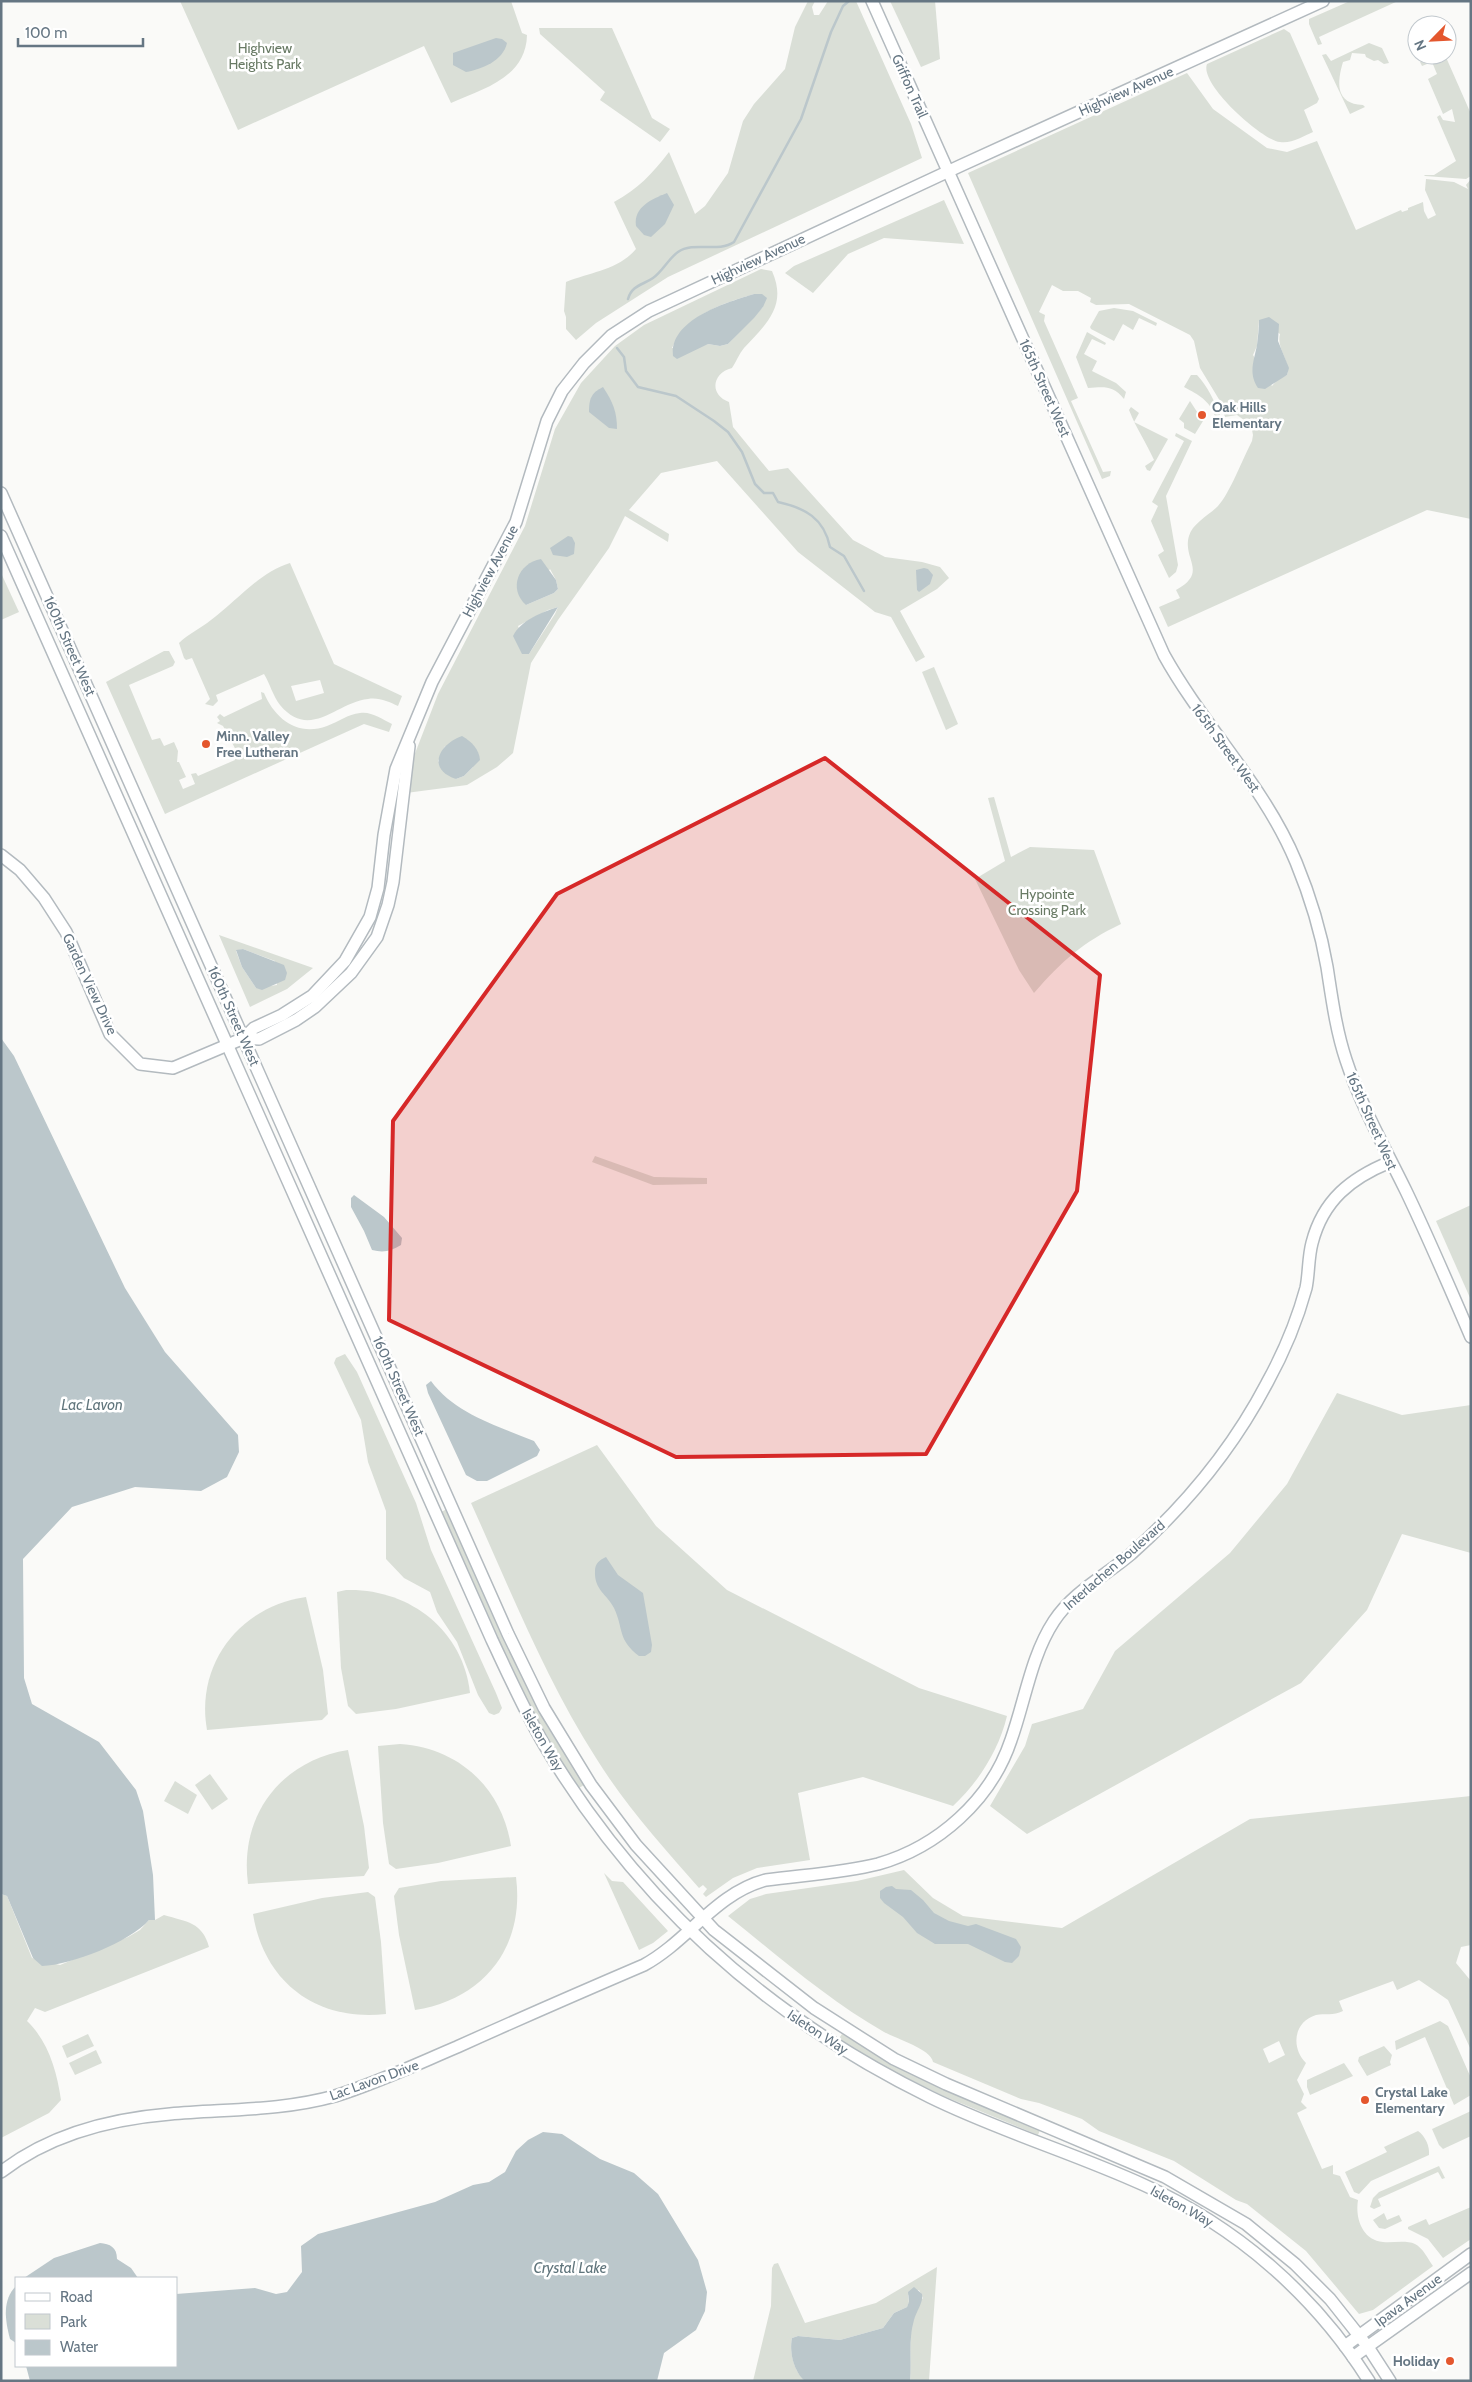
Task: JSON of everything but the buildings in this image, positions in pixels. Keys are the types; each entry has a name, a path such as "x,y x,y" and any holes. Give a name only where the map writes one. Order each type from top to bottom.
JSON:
{"street":[{"name":"Griffon Trail","path":"872,1 948,171"},
{"name":"Highview Avenue","path":"228,1045 244,1038 254,1028 288,1012 312,996 339,969 359,940 370,917 376,895 394,779 409,738 436,674 516,522 547,421 567,385 592,354 612,335 649,310 948,171 1323,1"},
{"name":"165th Street West","path":"948,171 1164,655 1195,707 1255,786 1272,813 1296,862 1311,902 1322,943 1336,1023 1346,1060 1390,1162 1412,1204 1471,1337"},
{"name":"160th Street West","path":"1,493 466,1540"},
{"name":"160th Street West","path":"1,536 450,1545"},
{"name":"Garden View Drive","path":"1,855 20,870 44,898 66,932 110,1034 140,1064 173,1068 228,1045"},
{"name":"Interlachen Boulevard","path":"696,1925 737,1892 760,1882 856,1868 895,1858 931,1840 970,1809 991,1781 1009,1748 1038,1654 1054,1620 1075,1597 1111,1570 1150,1536 1184,1502 1224,1453 1260,1397 1288,1339 1304,1294 1312,1241 1323,1216 1332,1201 1351,1182 1390,1162"},
{"name":"Isleton Way","path":"466,1540 522,1665 577,1764 696,1925 759,1966 807,2002 894,2059 946,2084 1165,2177 1246,2224 1295,2264 1330,2299 1360,2335 1390,2381"},
{"name":"Isleton Way","path":"450,1545 522,1703 564,1777 628,1864 696,1925 783,2009 840,2048 874,2068 946,2105 1147,2186 1217,2225 1275,2268 1304,2297 1345,2346 1369,2381"},
{"name":"Lac Lavon Drive","path":"1,2172 18,2159 52,2142 82,2129 116,2120 302,2104 361,2087 644,1965 665,1952 696,1925"},
{"name":"Ipava Avenue","path":"1345,2346 1471,2254"},
{"name":"Ipava Avenue","path":"1353,2358 1471,2273"}],"highlighted area":[{"path":"825,758 1100,975 1077,1191 926,1454 676,1457 389,1320 393,1121 557,894"}],"green space":[{"name":"Highview Heights Park","path":"180,1 511,1 522,33 527,35 525,50 511,72 489,87 451,103 424,46 238,130"},
{"path":"808,1 815,1 812,7 814,15 819,15 828,1 856,1 911,124 922,158 668,277 596,323 576,340 566,329 564,311 566,282 613,266 621,262 636,249 614,202 644,180 669,152 695,214 705,206 728,173 743,121 754,104 785,69 795,27"},
{"path":"890,1 935,1 940,59 921,67"},
{"path":"1350,1 1398,1 1319,37 1322,44 1318,45 1309,24 1309,19"},
{"path":"539,28 612,28 652,118 670,129 660,142 600,100 605,92 540,34"},
{"path":"1284,29 1290,33 1319,99 1317,103 1304,110 1313,132 1289,142 1271,139 1247,122 1222,97 1212,84 1207,73 1207,64"},
{"path":"1369,43 1382,48 1389,63 1384,64 1378,60 1374,61 1366,57 1365,54 1352,53 1350,60 1343,62 1339,84 1340,91 1347,101 1365,107 1350,114 1322,55 1326,54 1331,61"},
{"path":"1433,65 1449,65 1471,114 1471,176 1466,179 1424,175 1434,175 1456,161 1437,117 1440,115 1443,120 1455,122 1452,109 1443,114 1428,79 1437,74"},
{"path":"1187,73 1213,109 1267,148 1287,152 1317,141 1356,230 1401,210 1402,212 1408,210 1408,208 1423,202 1424,211 1428,219 1436,215 1425,190 1426,179 1454,182 1468,189 1466,185 1471,179 1471,519 1427,510 1168,627 1159,607 1180,598 1176,590 1191,577 1193,571 1188,544 1189,536 1201,520 1218,506 1227,493 1252,441 1251,425 1237,415 1225,417 1220,401 1200,368 1194,341 1190,335 1129,304 1096,305 1090,302 1091,298 1078,291 1063,291 1052,285 1039,312 1045,315 1044,321 1078,398 1071,401 1103,472 1111,471 1110,476 1102,479 968,173","holes":["1259,320 1280,334 1280,345 1288,370 1287,375 1278,379 1272,386 1253,355 1257,346"]},
{"path":"944,200 964,244 884,238 848,254 813,293 785,273 794,266"},
{"path":"761,269 772,271 777,295 776,305 772,314 742,350 732,368 720,374 717,379 716,389 723,399 729,402 733,427 769,471 788,468 853,540 885,557 922,562 940,567 949,578 937,589 900,611 925,657 916,662 891,617 875,612 798,552 717,461 661,473 629,510 669,534 668,542 625,516 609,548 558,620 531,663 513,753 497,767 467,785 406,793 414,756 438,694 525,526 555,429 581,383 615,346 644,325","holes":["754,294 763,307 728,344 672,348 679,336 696,319 707,312","550,569 558,589 554,593 526,605","558,607 529,654 518,626 548,610","445,746 473,767 464,776 456,779 438,761"]},
{"path":"1114,308 1133,311 1157,323 1156,326 1139,318 1133,330 1123,324 1114,341 1091,329 1090,327 1099,311"},
{"path":"1087,332 1106,343 1105,345 1092,339 1084,354 1097,361 1092,371 1116,383 1126,392 1124,399 1112,389 1104,387 1088,388 1076,357"},
{"path":"1191,375 1197,375 1204,384 1220,415 1215,416 1203,398 1184,387"},
{"path":"1190,401 1203,421 1195,434 1184,428 1184,423 1179,419"},
{"path":"1131,407 1139,413 1134,422 1129,410"},
{"path":"1134,422 1168,439 1150,471 1145,466 1154,460"},
{"path":"1176,433 1192,441 1166,496 1178,565 1176,572 1169,578 1158,555 1164,551 1151,521 1158,506 1152,502 1184,441 1175,436"},
{"path":"290,563 334,664 402,696 398,706 380,699 368,699 345,706 324,717 302,720 291,715 280,705 264,674 216,695 218,701 213,706 205,704 210,699 192,658 186,660 184,658 179,643 221,613 258,580","holes":["320,680 324,693 296,701 291,686"]},
{"path":"1,573 19,612 1,620"},
{"path":"164,651 169,651 175,662 173,666 129,685 152,740 160,738 164,746 174,742 178,751 177,762 179,762 186,777 179,780 183,789 195,784 191,774 196,773 198,776 235,760 237,752 223,726 217,723 220,721 217,717 220,714 224,717 262,699 261,692 264,693 274,711 281,718 297,727 316,729 351,715 364,713 376,716 392,724 389,732 364,724 165,814 106,682"},
{"path":"934,667 958,724 946,730 922,672"},
{"name":"Hypointe Crossing Park","path":"994,797 1011,857 1030,847 1094,850 1121,924 1084,945 1054,971 1034,993 1019,970 975,879 1005,861 988,798"},
{"path":"219,935 313,968 287,989 250,1007","holes":["243,949 275,961 277,985 256,988 242,967 236,951"]},
{"path":"595,1156 654,1177 707,1178 707,1184 653,1185 592,1162"},
{"path":"1471,1205 1471,1300 1436,1221"},
{"path":"345,1354 357,1372 416,1503 431,1550 502,1708 499,1713 494,1715 489,1713 478,1695 457,1642 437,1612 430,1592 404,1578 386,1559 386,1511 368,1462 361,1420 334,1363 336,1358"},
{"path":"1337,1393 1402,1415 1471,1405 1471,1553 1402,1534 1367,1610 1301,1683 1027,1834 990,1806 1025,1746 1032,1724 1083,1709 1115,1651 1230,1553 1287,1484"},
{"path":"597,1445 656,1526 727,1590 919,1688 1007,1716 993,1753 979,1776 962,1797 953,1806 863,1777 798,1793 810,1860 757,1868 733,1878 706,1897 703,1894 707,1889 703,1885 699,1888 632,1809 607,1775 578,1728 544,1665 471,1503"},
{"path":"447,1509 518,1669 547,1726 584,1785 579,1788 539,1722 504,1653 441,1512"},
{"path":"346,1590 369,1591 391,1596 411,1605 429,1617 444,1632 456,1650 465,1670 470,1693 396,1709 356,1714 348,1706 341,1668 337,1592"},
{"path":"306,1597 323,1670 328,1714 322,1720 207,1730 205,1705 208,1682 216,1661 228,1642 243,1625 261,1612 283,1603"},
{"path":"400,1744 421,1747 441,1753 459,1763 474,1775 487,1789 498,1806 506,1825 511,1846 438,1863 396,1869 389,1864 383,1823 378,1746"},
{"path":"348,1750 364,1826 369,1868 364,1876 248,1884 247,1859 250,1836 258,1815 269,1796 284,1779 302,1766 324,1756"},
{"path":"210,1774 228,1799 212,1810 195,1785"},
{"path":"175,1781 197,1795 188,1814 164,1801"},
{"path":"1471,1796 1471,1945 1461,1947 1456,1963 1471,1981 1471,2050 1448,2000 1419,1980 1397,1990 1393,1981 1339,2001 1343,2011 1308,2018 1299,2029 1297,2036 1298,2050 1306,2063 1297,2080 1304,2094 1301,2102 1307,2108 1297,2113 1322,2169 1333,2165 1333,2174 1340,2176 1350,2197 1358,2200 1359,2221 1365,2233 1383,2242 1415,2244 1423,2251 1433,2266 1373,2310 1359,2314 1306,2251 1247,2204 1236,2200 1174,2161 1099,2131 1082,2119 1039,2103 1021,2099 933,2062 931,2057 920,2049 884,2032 843,2006 728,1916 750,1899 766,1894 857,1881 904,1870 933,1898 963,1916 1062,1928 1250,1819","holes":["1279,2041 1285,2055 1269,2063 1263,2049"]},
{"path":"604,1873 612,1881 623,1882 668,1931 653,1943 639,1950"},
{"path":"516,1877 517,1902 514,1926 506,1947 495,1966 480,1982 461,1994 440,2004 415,2010 399,1935 394,1896 399,1888 441,1881"},
{"path":"368,1892 375,1897 381,1942 386,2014 361,2015 338,2011 316,2004 298,1993 282,1978 269,1960 259,1938 253,1914 322,1898"},
{"path":"1,1894 7,1896 32,1958 60,1965 128,1937 140,1930 149,1920 155,1920 164,1915 192,1924 198,1928 209,1947 45,2012 35,2008 27,2021 46,2047 57,2078 61,2100 49,2113 1,2138"},
{"path":"1440,2021 1448,2026 1471,2078 1471,2095 1454,2105 1425,2037 1396,2050 1395,2041"},
{"path":"88,2034 94,2046 67,2058 62,2046"},
{"path":"842,2034 914,2074 1040,2130 1038,2135 941,2095 885,2067 838,2040"},
{"path":"1384,2046 1392,2055 1391,2065 1367,2076 1358,2061 1359,2057"},
{"path":"96,2050 102,2063 75,2075 69,2063"},
{"path":"1344,2063 1353,2076 1310,2095 1307,2080"},
{"path":"1471,2111 1471,2136 1443,2149 1439,2145 1432,2129"},
{"path":"1418,2131 1429,2148 1429,2155 1371,2181 1359,2194 1354,2192 1345,2172 1387,2152 1384,2147"},
{"path":"1439,2166 1445,2178 1442,2179 1438,2172 1378,2199 1381,2206 1374,2209 1370,2207 1373,2198 1379,2192"},
{"path":"1471,2207 1471,2239 1443,2258 1428,2239 1408,2229 1408,2227 1426,2219 1429,2225"},
{"path":"1384,2213 1387,2220 1399,2215 1402,2221 1385,2229 1379,2228 1373,2220"},
{"path":"778,2263 805,2323 876,2303 937,2267 929,2381 910,2381 912,2326 914,2315 923,2298 919,2290 908,2295 909,2303 907,2307 894,2313 883,2328 840,2340 798,2336 792,2338 793,2361 805,2381 753,2381 771,2306 772,2268 774,2264"}],"water":[{"path":"496,38 502,39 507,43 501,55 491,63 479,69 466,72 453,65 453,53"},
{"path":"667,193 674,205 665,224 651,237 644,235 636,226 637,214 650,201"},
{"path":"754,294 762,294 767,298 763,307 728,344 720,346 708,344 677,359 673,356 674,343 680,332 690,322 716,307"},
{"path":"1269,317 1279,324 1278,341 1289,368 1287,375 1265,389 1258,388 1252,372 1259,320"},
{"path":"603,387 614,407 617,429 609,428 589,412 592,397"},
{"path":"568,536 572,537 575,543 574,554 567,557 553,555 550,548"},
{"path":"541,559 556,580 558,589 554,593 526,605 518,592 518,577 526,566 533,561"},
{"path":"928,569 933,575 930,584 919,592 917,590 916,570"},
{"path":"558,607 529,654 522,654 513,636 517,630 533,617"},
{"path":"462,736 474,746 480,760 464,776 456,779 447,775 441,769 439,757 447,745"},
{"path":"243,949 284,965 287,973 285,980 262,990 256,988 242,967 236,950"},
{"name":"Lac Lavon","path":"1,1038 14,1056 125,1288 165,1352 238,1435 239,1452 227,1477 201,1491 135,1487 72,1507 23,1559 24,1678 32,1704 99,1742 136,1790 143,1811 153,1875 155,1920 149,1920 128,1936 99,1951 54,1965 42,1966 33,1958 7,1896 1,1894"},
{"path":"354,1195 384,1217 402,1238 401,1245 387,1251 372,1250 351,1207 351,1198"},
{"path":"431,1381 452,1402 465,1411 534,1441 540,1450 537,1456 487,1481 477,1481 466,1475 428,1393 426,1385"},
{"path":"606,1557 618,1575 643,1593 652,1645 651,1652 645,1656 639,1656 627,1644 614,1608 597,1583 595,1577 596,1566 599,1561"},
{"path":"892,1886 896,1889 911,1890 934,1913 949,1921 968,1926 976,1924 1016,1939 1021,1947 1019,1956 1012,1963 1005,1962 968,1944 935,1944 917,1933 903,1917 880,1898 880,1891"},
{"name":"Crystal Lake","path":"543,2132 562,2134 600,2159 634,2173 658,2194 698,2260 707,2292 705,2311 696,2330 664,2353 657,2381 30,2381 26,2367 178,2367 178,2294 255,2288 276,2294 287,2292 302,2272 301,2246 318,2234 435,2202 473,2185 489,2182 505,2172 516,2151 528,2140"},
{"path":"100,2243 107,2244 116,2252 117,2259 131,2268 137,2277 26,2277 54,2258"},
{"path":"914,2287 922,2294 922,2297 912,2328 910,2381 805,2381 801,2377 793,2361 792,2338 798,2336 840,2340 883,2328 894,2313 907,2307 909,2302 908,2292"},
{"path":"15,2288 15,2342 10,2339 6,2311 8,2298"}],"waterway":[{"path":"628,299 635,288 657,275 678,252 691,247 721,247 734,242 801,119 831,32 843,6 849,1"},
{"path":"617,348 624,357 626,371 638,387 676,396 728,432 742,452 755,484 764,493 773,493 778,502 797,507 812,516 823,529 830,547 844,556 864,591"}],"place":[{"name":"Oak Hills Elementary","path":"1202,415"},
{"name":"Minn. Valley Free Lutheran","path":"206,744"},
{"name":"Crystal Lake Elementary","path":"1365,2100"},
{"name":"Holiday","path":"1450,2361"}]}
